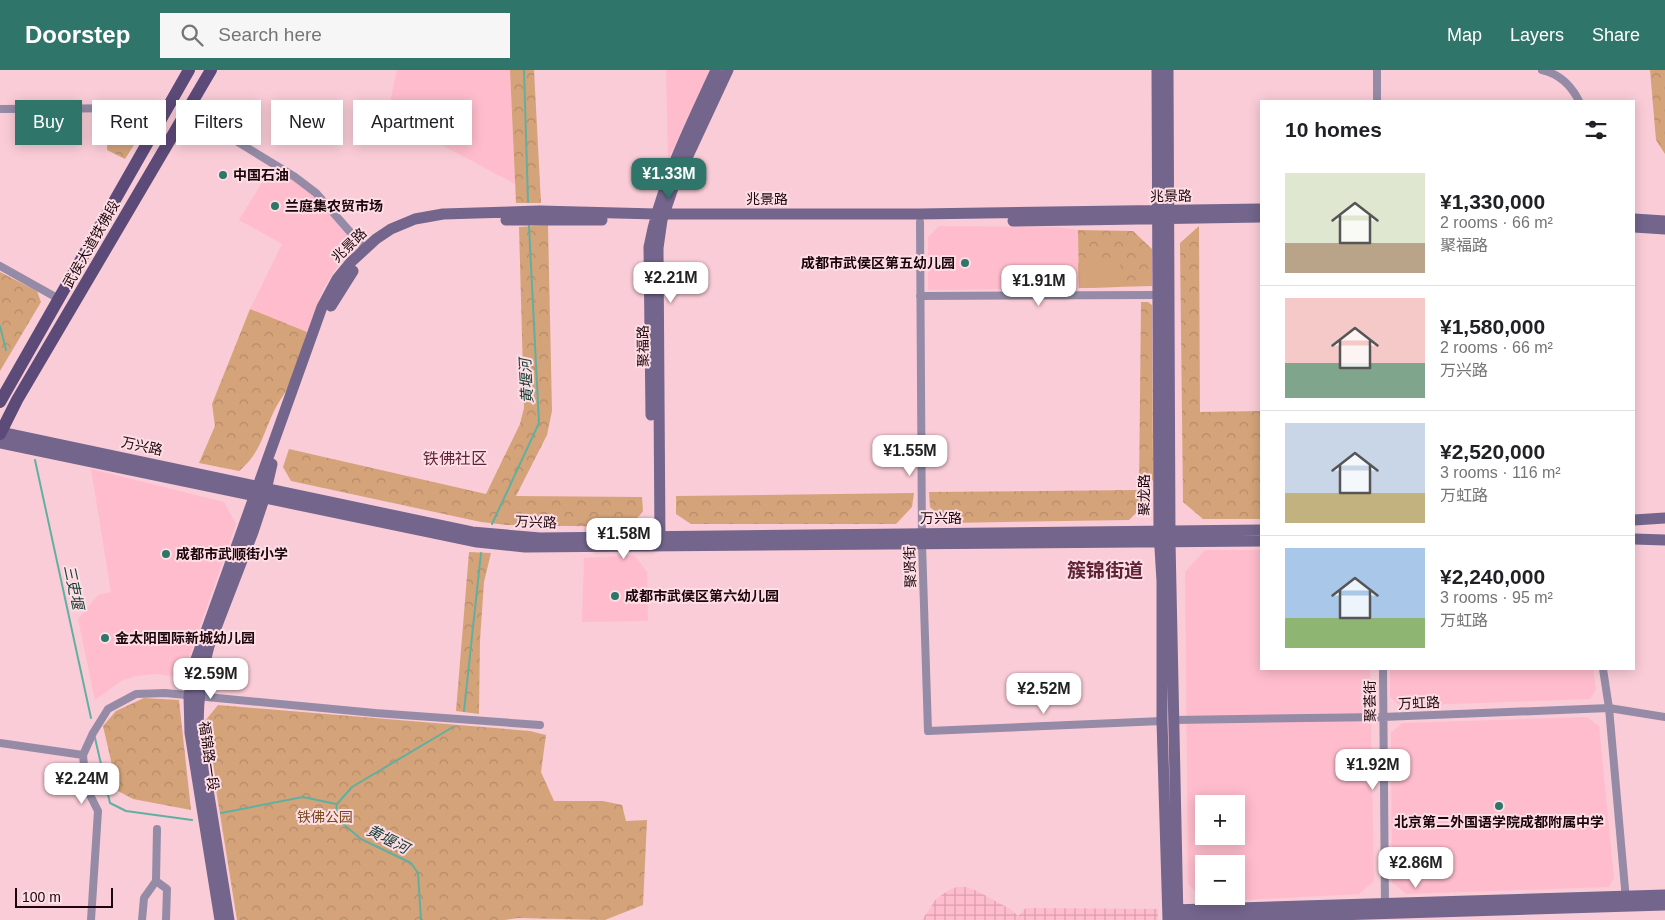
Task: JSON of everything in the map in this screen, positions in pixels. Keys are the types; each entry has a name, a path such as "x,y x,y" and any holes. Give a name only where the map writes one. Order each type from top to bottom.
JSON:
{"main road":[{"name":"武侯大道铁佛段","path":"166,111 189,70"},
{"name":"武侯大道铁佛段","path":"193,100 211,70"},
{"name":"武侯大道铁佛段","path":"0,435 21,393 176,130"},
{"name":"武侯大道铁佛段","path":"0,402 147,145"}],"street":[{"path":"659,217 673,164 716,70"},
{"name":"聚福路","path":"657,542 659,217 728,70"},
{"name":"聚龙路","path":"1157,70 1164,215 1158,295 1165,537 1174,720 1173,917"},
{"name":"聚龙路","path":"1168,70 1164,215 1165,537 1162,581 1162,721 1173,917"},
{"path":"1377,70 1377,100"},
{"path":"1542,70 1559,77 1572,87 1578,100"},
{"path":"0,109 92,108"},
{"path":"243,145 295,177 316,193 365,249"},
{"name":"兆景路","path":"260,492 322,307 337,279 365,249 391,229 415,219 442,214 540,211 659,217 920,222 1164,215 1260,209"},
{"name":"兆景路","path":"260,492 329,310 346,279 356,266 381,244 397,234 419,225 439,221 484,220 919,214 1164,215 1260,218"},
{"path":"1635,219 1665,221"},
{"name":"聚贤街","path":"920,222 922,538 928,731 1162,721"},
{"path":"1635,227 1665,229"},
{"path":"0,266 59,299"},
{"path":"920,296 1158,295"},
{"name":"万兴路","path":"0,435 260,492 472,532 540,538 657,542 1165,537 1260,530"},
{"name":"福锦路一段","path":"220,920 190,733 193,696 260,492"},
{"path":"1635,520 1665,518"},
{"path":"1635,526 1665,526"},
{"path":"1635,533 1665,533"},
{"path":"1165,537 1260,541"},
{"path":"1635,539 1665,540"},
{"name":"聚荟街","path":"1382,670 1386,908"},
{"path":"1603,670 1609,708 1626,901"},
{"path":"91,920 98,811 86,787 83,755 93,733 108,709 136,694 165,693 374,713 540,725"},
{"name":"福锦路一段","path":"193,696 229,920"},
{"name":"万虹路","path":"1174,720 1383,717 1609,708 1665,717"},
{"path":"0,743 83,755"},
{"path":"142,920 144,898 156,881 157,830"},
{"path":"156,881 168,889 166,920"},
{"path":"1173,917 1626,901 1665,895"},
{"path":"1626,901 1665,905"}],"shaded area":[{"path":"397,70 510,70 515,184 442,145 472,145 472,100 390,100"},
{"path":"666,70 710,70 668,160"},
{"path":"271,168 293,180 310,193 348,236 347,251 323,289 307,332 250,309 282,244 239,220"},
{"path":"939,226 1056,227 1078,230 1079,288 928,290 928,237"},
{"path":"91,469 224,502 236,524 182,677 156,674 136,676 121,681 95,700 78,619 98,595 111,592"},
{"path":"1205,550 1260,550 1260,670 1370,670 1374,881 1359,894 1245,900 1245,855 1195,855 1195,891 1188,884 1185,572"},
{"name":"成都市武侯区第六幼儿园","path":"634,555 647,572 648,621 582,622 584,558"},
{"path":"1390,670 1593,670 1596,690 1590,699 1400,706 1390,697"},
{"name":"北京第二外国语学院成都附属中学","path":"1587,717 1599,726 1614,878 1609,887 1406,894 1392,882 1391,733 1402,723"},
{"path":"957,887 966,887 977,891 1010,909 1018,916 1026,908 1158,909 1158,920 922,920 936,899"}],"green space":[{"path":"510,70 534,70 541,203 516,203"},
{"path":"1650,70 1665,70 1665,154 1656,140"},
{"path":"107,145 134,145 125,159 107,150"},
{"path":"548,225 552,411 547,435 516,496 642,497 643,511 630,527 507,525 481,522 291,481 283,467 289,449 486,494 520,424 524,408 519,227"},
{"path":"1199,226 1200,412 1260,411 1260,519 1203,519 1183,502 1180,243"},
{"path":"1078,230 1133,231 1152,249 1152,286 1079,288"},
{"path":"1120,262 1120,287 1079,288 1078,263"},
{"path":"0,272 37,291 41,302 0,371"},
{"path":"1141,302 1148,302 1152,305 1153,479 1149,488 1149,500 1129,520 948,523 930,507 929,492 1139,490"},
{"path":"250,309 307,332 290,384 275,408 252,458 239,471 199,463 215,426 212,404"},
{"path":"914,493 912,507 896,524 691,524 676,514 676,496"},
{"path":"469,552 491,553 484,582 480,640 479,714 456,711"},
{"path":"144,698 179,700 191,810 133,799 118,791 103,726 116,711"},
{"name":"铁佛公园","path":"218,705 530,731 546,735 541,772 554,801 603,801 622,805 626,821 647,820 643,905 605,920 518,918 504,920 237,920 205,721"}],"waterway":[{"name":"黄堰河","path":"524,70 528,202"},
{"name":"黄堰河","path":"492,524 539,423 529,226"},
{"name":"三吏堰","path":"0,326 6,350"},
{"name":"三吏堰","path":"35,460 91,718"},
{"name":"黄堰河","path":"464,711 481,553"},
{"name":"黄堰河","path":"421,920 418,873 411,863 361,839 335,817 337,804 352,787 453,727"},
{"name":"三吏堰","path":"95,738 110,803 126,811 192,820"},
{"name":"三吏堰","path":"221,813 303,797 336,804"}],"place":[{"name":"中国石油","path":"223,175"},
{"name":"兰庭集农贸市场","path":"275,206"},
{"name":"成都市武侯区第五幼儿园","path":"965,263"},
{"name":"成都市武顺街小学","path":"166,554"},
{"name":"成都市武侯区第六幼儿园","path":"615,596"},
{"name":"金太阳国际新城幼儿园","path":"105,638"},
{"name":"北京第二外国语学院成都附属中学","path":"1499,806"}],"district":[{"name":"铁佛社区","path":"455,458"},
{"name":"簇锦街道","path":"1105,570"}]}
